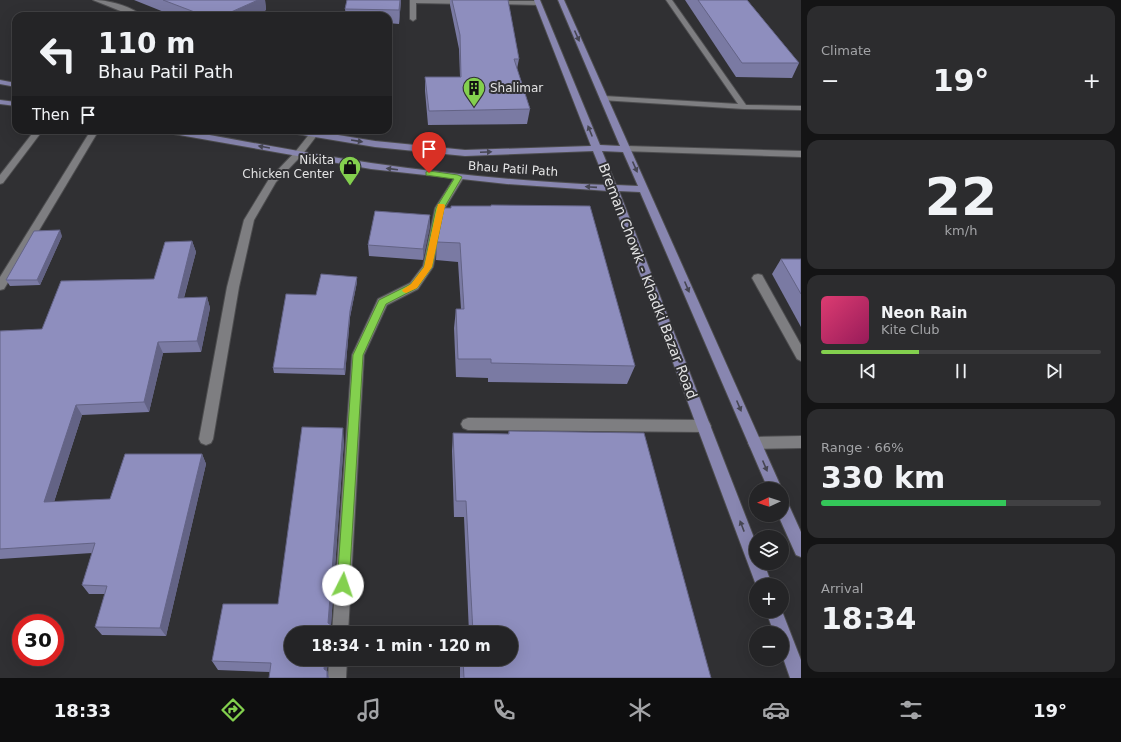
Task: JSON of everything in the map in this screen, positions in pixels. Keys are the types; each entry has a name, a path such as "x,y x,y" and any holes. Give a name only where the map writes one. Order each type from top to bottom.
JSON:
{"main road":[{"name":"Breman Chowk - Khadki Bazar Road","path":"561,0 772,482"},
{"name":"Breman Chowk - Khadki Bazar Road","path":"538,1 613,189 749,545"},
{"path":"0,82 12,84"},
{"path":"0,102 12,104"},
{"name":"Bhau Patil Path","path":"191,134 369,166 458,177 613,189 644,189"},
{"name":"Bhau Patil Path","path":"314,134 375,144 465,153 597,148 626,149"},
{"path":"789,522 801,550"},
{"path":"777,618 799,678"}],"street":[{"path":"96,0 112,4 130,12"},
{"path":"669,0 744,107"},
{"path":"413,19 413,1 470,2"},
{"path":"484,2 538,1"},
{"path":"604,98 744,107 801,108"},
{"path":"0,181 36,134"},
{"path":"0,286 93,134"},
{"path":"206,439 233,287 249,220 272,182 299,153 314,134"},
{"path":"626,149 801,154"},
{"path":"340,626 358,355 382,302 414,286 428,267 440,208 458,177"},
{"path":"758,278 801,356"},
{"path":"468,424 704,426"},
{"path":"755,443 801,442"},
{"path":"337,678 338,666"}],"building":[{"path":"163,0 258,0 231,12 194,12"},
{"path":"347,0 400,0 399,10 345,9"},
{"path":"452,0 508,0 519,59 514,59 530,109 429,111 425,77 461,77 460,35"},
{"path":"698,0 747,0 799,63 742,63"},
{"path":"451,206 590,206 635,366 491,363 491,359 458,359 456,309 464,309 460,243 437,242 444,208 451,208"},
{"path":"375,211 430,215 423,249 368,245"},
{"path":"60,230 37,280 6,280 34,231"},
{"path":"192,241 178,298 207,297 197,341 158,342 144,402 76,405 44,502 110,499 125,454 202,454 160,628 95,627 107,586 82,585 95,543 0,549 0,331 42,329 61,281 154,279 165,242"},
{"path":"781,259 801,259 801,294"},
{"path":"321,274 357,277 350,311 344,369 273,368 286,294 316,295"},
{"path":"302,427 343,428 328,623 331,626 284,626 284,666 324,666 324,669 327,671 327,678 269,678 271,663 212,661 223,604 278,604"},
{"path":"509,431 644,433 711,678 464,678 463,666 518,666 518,626 473,626 466,501 456,501 453,433 509,434"}],"slow traffic":[{"path":"406,290 414,286 428,267 441,206"}],"place":[{"name":"Shalimar","path":"474,108"},
{"name":"Nikita Chicken Center","path":"350,186"}],"route":[{"path":"343,585 358,355 382,302 414,286 428,267 440,208 458,177 429,173"}]}
